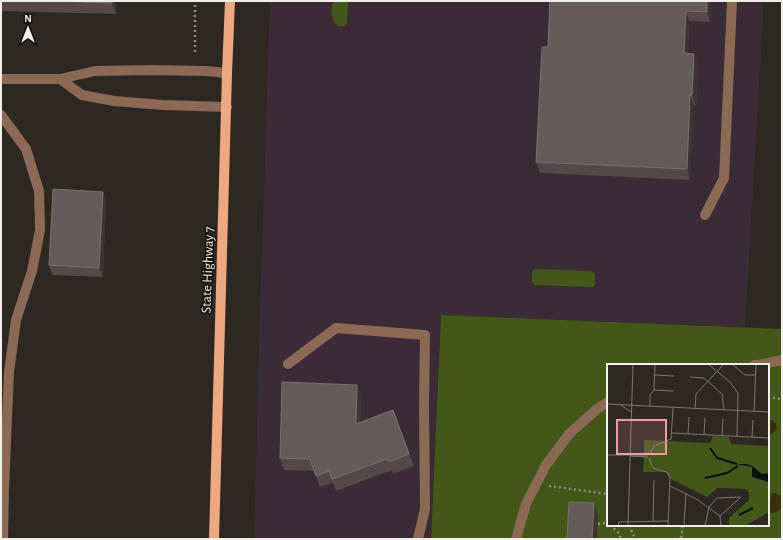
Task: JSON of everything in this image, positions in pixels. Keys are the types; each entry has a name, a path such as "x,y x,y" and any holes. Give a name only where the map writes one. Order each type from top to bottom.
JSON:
{"main road":[{"name":"State Highway 7","path":"214,539 230,1"}],"street":[{"path":"705,215 724,178 732,1"},
{"path":"1,79 60,79 95,71 151,70 228,73"},
{"path":"60,79 82,95 114,101 163,105 227,107"},
{"path":"1,114 26,149 39,191 40,230 32,271 16,320 9,372 4,489 4,539"},
{"path":"288,364 336,328 424,335 425,509 418,539"},
{"path":"760,364 782,360"},
{"path":"516,539 526,504 546,465 569,434 597,409 607,403"}],"path":[{"path":"194,52 195,1"},
{"path":"769,397 782,399"},
{"path":"536,485 607,494"},
{"path":"598,524 607,524"},
{"path":"610,526 619,533 621,539"},
{"path":"630,526 632,533 636,539"},
{"path":"681,538 683,526"},
{"path":"674,539 686,539"}],"shaded area":[{"path":"270,1 764,1 745,327 441,315 431,539 254,539"}],"green space":[{"path":"334,1 348,2 347,24 344,26 338,26 332,18 331,11"},
{"path":"536,269 592,271 595,274 595,284 593,287 535,285 532,283 532,272"},
{"path":"441,315 782,329 782,539 431,539"}],"sand":[{"path":"769,420 772,420 776,424 777,430 769,436"},
{"path":"774,493 780,495 782,499 781,508 777,512 769,514 769,504 771,496"}],"building":[{"path":"52,1 112,1 112,3"},
{"path":"550,1 707,1 707,12 686,11 684,53 694,54 692,95 690,95 687,169 536,162 542,47 548,47"},
{"path":"53,189 103,192 99,268 49,265"},
{"path":"282,382 357,385 356,424 393,410 409,454 389,462 387,459 332,479 329,471 316,476 310,459 280,458"},
{"path":"569,502 594,503 592,539 567,539"}]}
